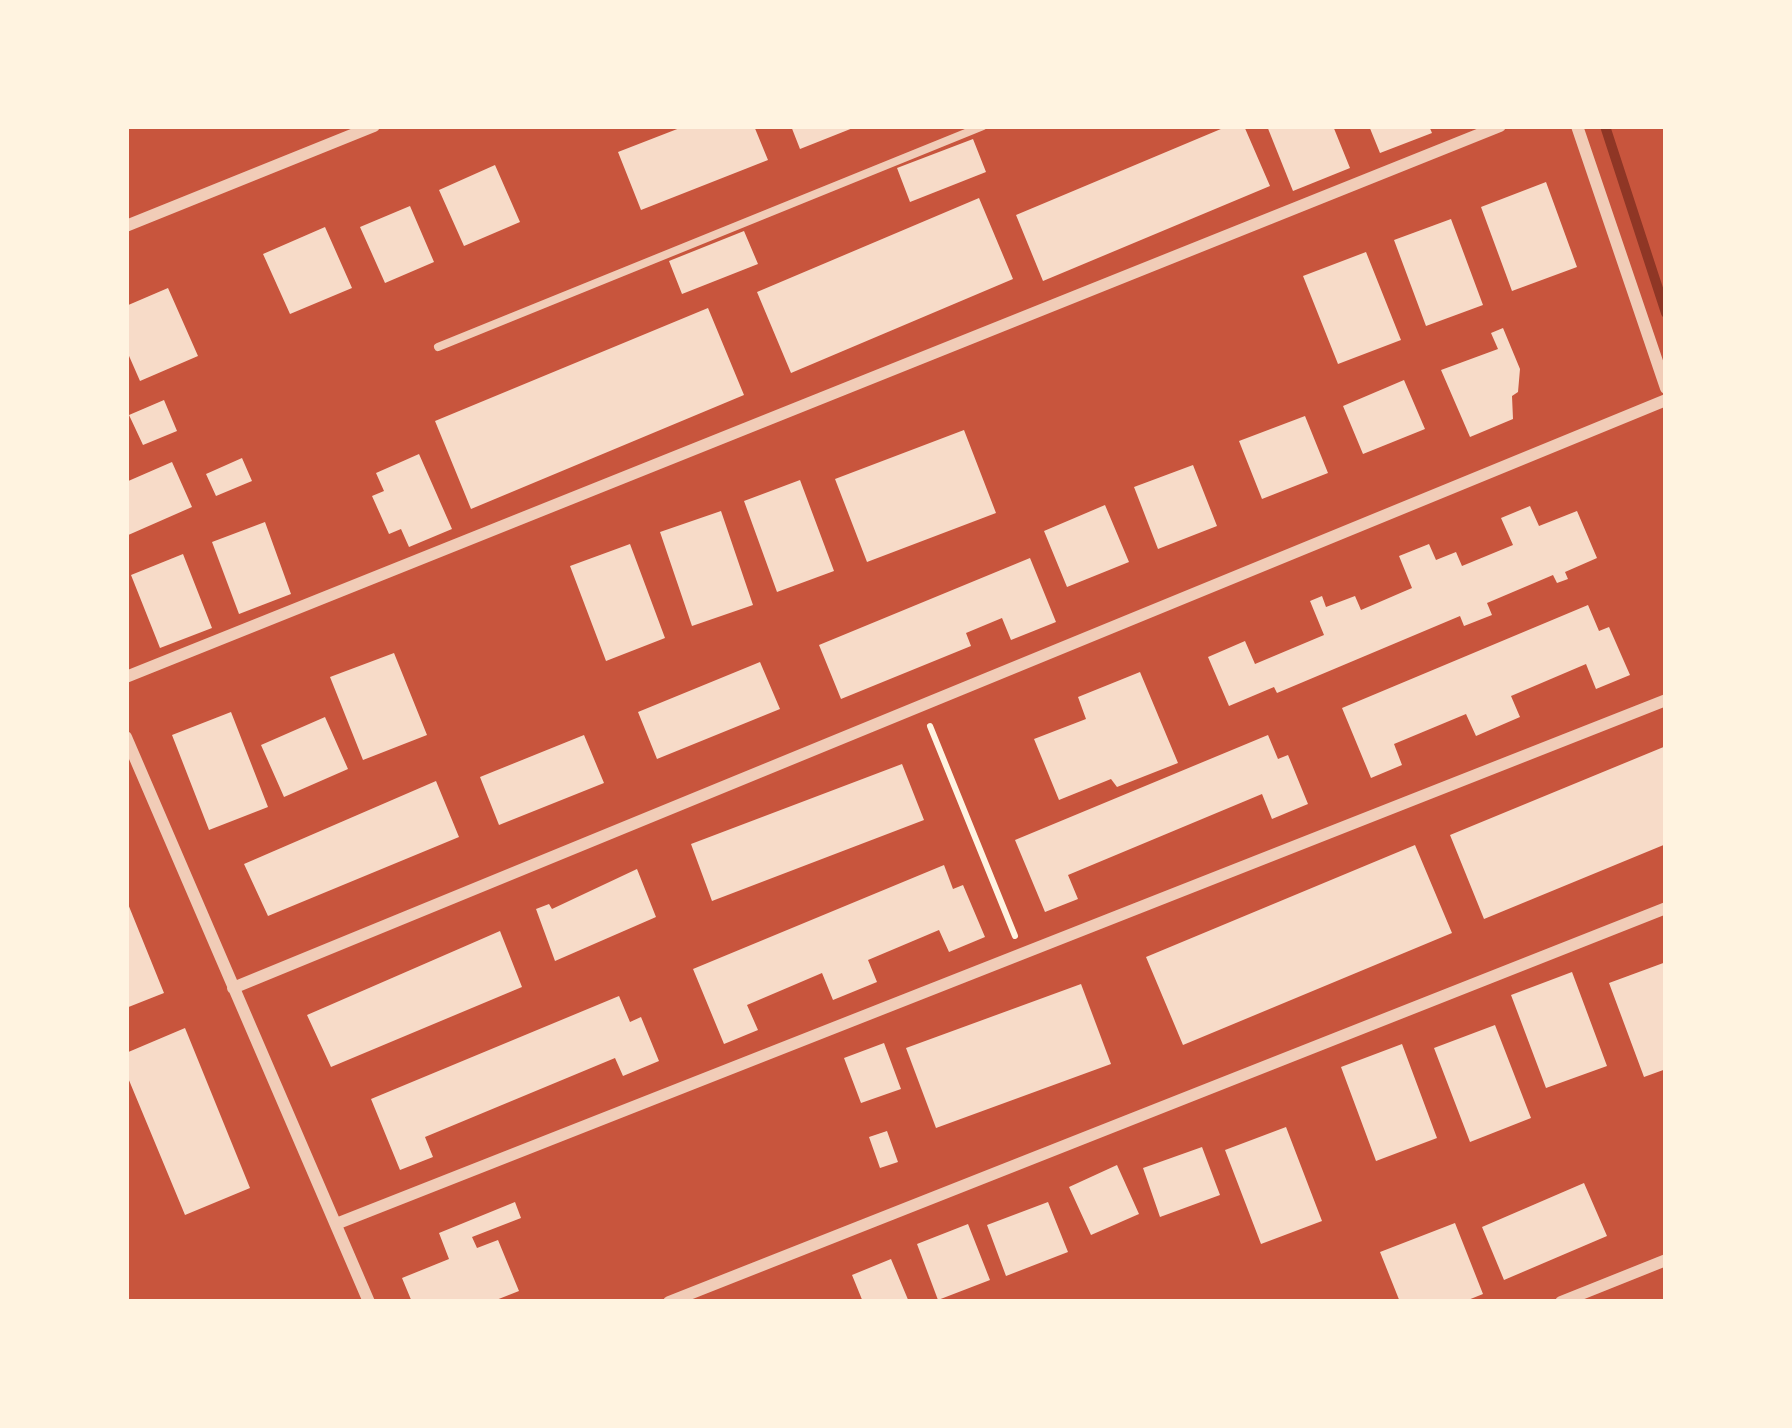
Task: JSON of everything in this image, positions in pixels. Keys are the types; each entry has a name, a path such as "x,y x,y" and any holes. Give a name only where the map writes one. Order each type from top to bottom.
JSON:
{"street":[{"path":"126,226 374,126"},
{"path":"126,677 1500,126"},
{"path":"1577,126 1666,388"},
{"path":"233,988 1666,400"},
{"path":"336,1224 1666,700"},
{"path":"126,737 369,1302"},
{"path":"669,1302 1666,908"},
{"path":"1561,1302 1666,1260"}],"lane":[{"path":"438,347 982,126"}],"path":[{"path":"922,706 1024,956"}],"building":[{"path":"685,126 754,126 768,160 641,210 618,152"},
{"path":"791,126 858,126 800,149"},
{"path":"1228,126 1244,126 1270,186 1043,281 1016,215"},
{"path":"1267,126 1333,126 1350,168 1293,191"},
{"path":"1369,126 1429,126 1432,133 1380,153"},
{"path":"973,139 986,172 910,202 897,168"},
{"path":"495,165 520,222 464,246 439,190"},
{"path":"1546,182 1577,267 1512,291 1481,207"},
{"path":"979,198 1013,279 791,373 757,292"},
{"path":"410,206 434,262 385,283 360,227"},
{"path":"1451,219 1483,305 1426,326 1394,240"},
{"path":"325,227 352,288 290,314 263,254"},
{"path":"744,231 758,264 682,294 669,261"},
{"path":"1366,252 1401,340 1338,364 1303,276"},
{"path":"168,288 198,356 140,381 126,349 126,306"},
{"path":"708,308 744,395 471,509 435,421"},
{"path":"1503,328 1520,369 1518,392 1512,396 1513,419 1470,437 1441,370 1498,349 1491,333"},
{"path":"1404,380 1425,429 1363,454 1343,406"},
{"path":"164,400 177,431 143,445 129,415"},
{"path":"1305,416 1328,473 1262,499 1239,441"},
{"path":"964,430 996,513 867,562 835,479"},
{"path":"419,454 452,529 409,547 401,529 389,534 372,496 384,491 376,473"},
{"path":"242,458 252,481 216,496 206,474"},
{"path":"172,462 192,507 126,536 126,482"},
{"path":"1193,465 1217,526 1158,549 1134,487"},
{"path":"800,480 834,571 777,592 744,501"},
{"path":"1105,505 1129,562 1067,587 1044,531"},
{"path":"1530,506 1539,526 1577,511 1597,558 1565,572 1568,579 1557,583 1553,575 1487,603 1492,615 1464,626 1460,616 1277,693 1274,687 1229,706 1208,657 1245,641 1255,664 1324,635 1310,601 1322,596 1326,607 1355,596 1361,610 1412,588 1399,556 1429,544 1436,560 1456,552 1462,566 1513,545 1501,518"},
{"path":"721,511 753,605 692,626 660,532"},
{"path":"265,522 291,594 239,614 212,542"},
{"path":"630,544 665,638 606,661 570,566"},
{"path":"183,554 212,628 160,648 131,575"},
{"path":"1030,558 1056,622 1011,640 1002,618 966,633 971,646 841,699 819,645"},
{"path":"1588,605 1599,631 1609,627 1630,675 1596,689 1586,664 1511,696 1520,717 1476,736 1466,714 1394,744 1402,765 1371,778 1342,708"},
{"path":"394,653 427,735 363,760 330,677"},
{"path":"760,662 780,709 657,759 638,712"},
{"path":"1140,672 1178,763 1117,787 1111,779 1059,800 1034,739 1086,719 1078,697"},
{"path":"231,712 268,807 209,830 172,735"},
{"path":"325,717 348,769 284,797 261,745"},
{"path":"584,735 604,783 499,825 480,777"},
{"path":"1268,735 1278,759 1288,755 1308,804 1272,819 1262,794 1068,875 1078,899 1045,912 1015,840"},
{"path":"1666,746 1666,844 1484,919 1450,835"},
{"path":"902,764 924,820 712,901 691,844"},
{"path":"436,781 459,837 268,916 244,864"},
{"path":"1415,845 1452,933 1183,1045 1146,957"},
{"path":"944,865 953,889 963,885 985,937 949,952 939,930 868,960 877,982 833,1000 822,973 747,1005 758,1030 724,1044 693,969"},
{"path":"637,869 656,917 555,961 536,909 549,904 552,909"},
{"path":"126,899 164,993 126,1008"},
{"path":"500,931 522,987 331,1067 307,1015"},
{"path":"1666,962 1666,1069 1644,1077 1609,983"},
{"path":"1572,972 1607,1066 1546,1088 1511,995"},
{"path":"1081,984 1111,1064 936,1128 906,1048"},
{"path":"619,996 630,1022 641,1017 659,1061 623,1076 615,1058 425,1137 433,1157 400,1170 371,1099"},
{"path":"1495,1025 1531,1118 1470,1142 1434,1048"},
{"path":"185,1028 250,1188 185,1215 126,1073 126,1053"},
{"path":"884,1043 901,1089 861,1103 844,1058"},
{"path":"1402,1044 1437,1138 1376,1161 1341,1067"},
{"path":"1286,1127 1322,1221 1261,1244 1225,1150"},
{"path":"887,1131 898,1162 880,1168 869,1137"},
{"path":"1202,1147 1220,1195 1160,1217 1143,1168"},
{"path":"1117,1165 1139,1214 1091,1235 1069,1187"},
{"path":"1584,1183 1607,1236 1504,1280 1482,1227"},
{"path":"515,1202 521,1218 472,1237 477,1248 498,1240 519,1291 491,1302 412,1302 402,1278 449,1259 439,1233"},
{"path":"1048,1202 1068,1252 1006,1276 987,1225"},
{"path":"1455,1223 1483,1294 1463,1302 1400,1302 1380,1252"},
{"path":"968,1224 990,1280 938,1300 917,1244"},
{"path":"891,1259 909,1302 863,1302 852,1275"}],"waterway":[{"path":"1605,126 1666,313"}]}
